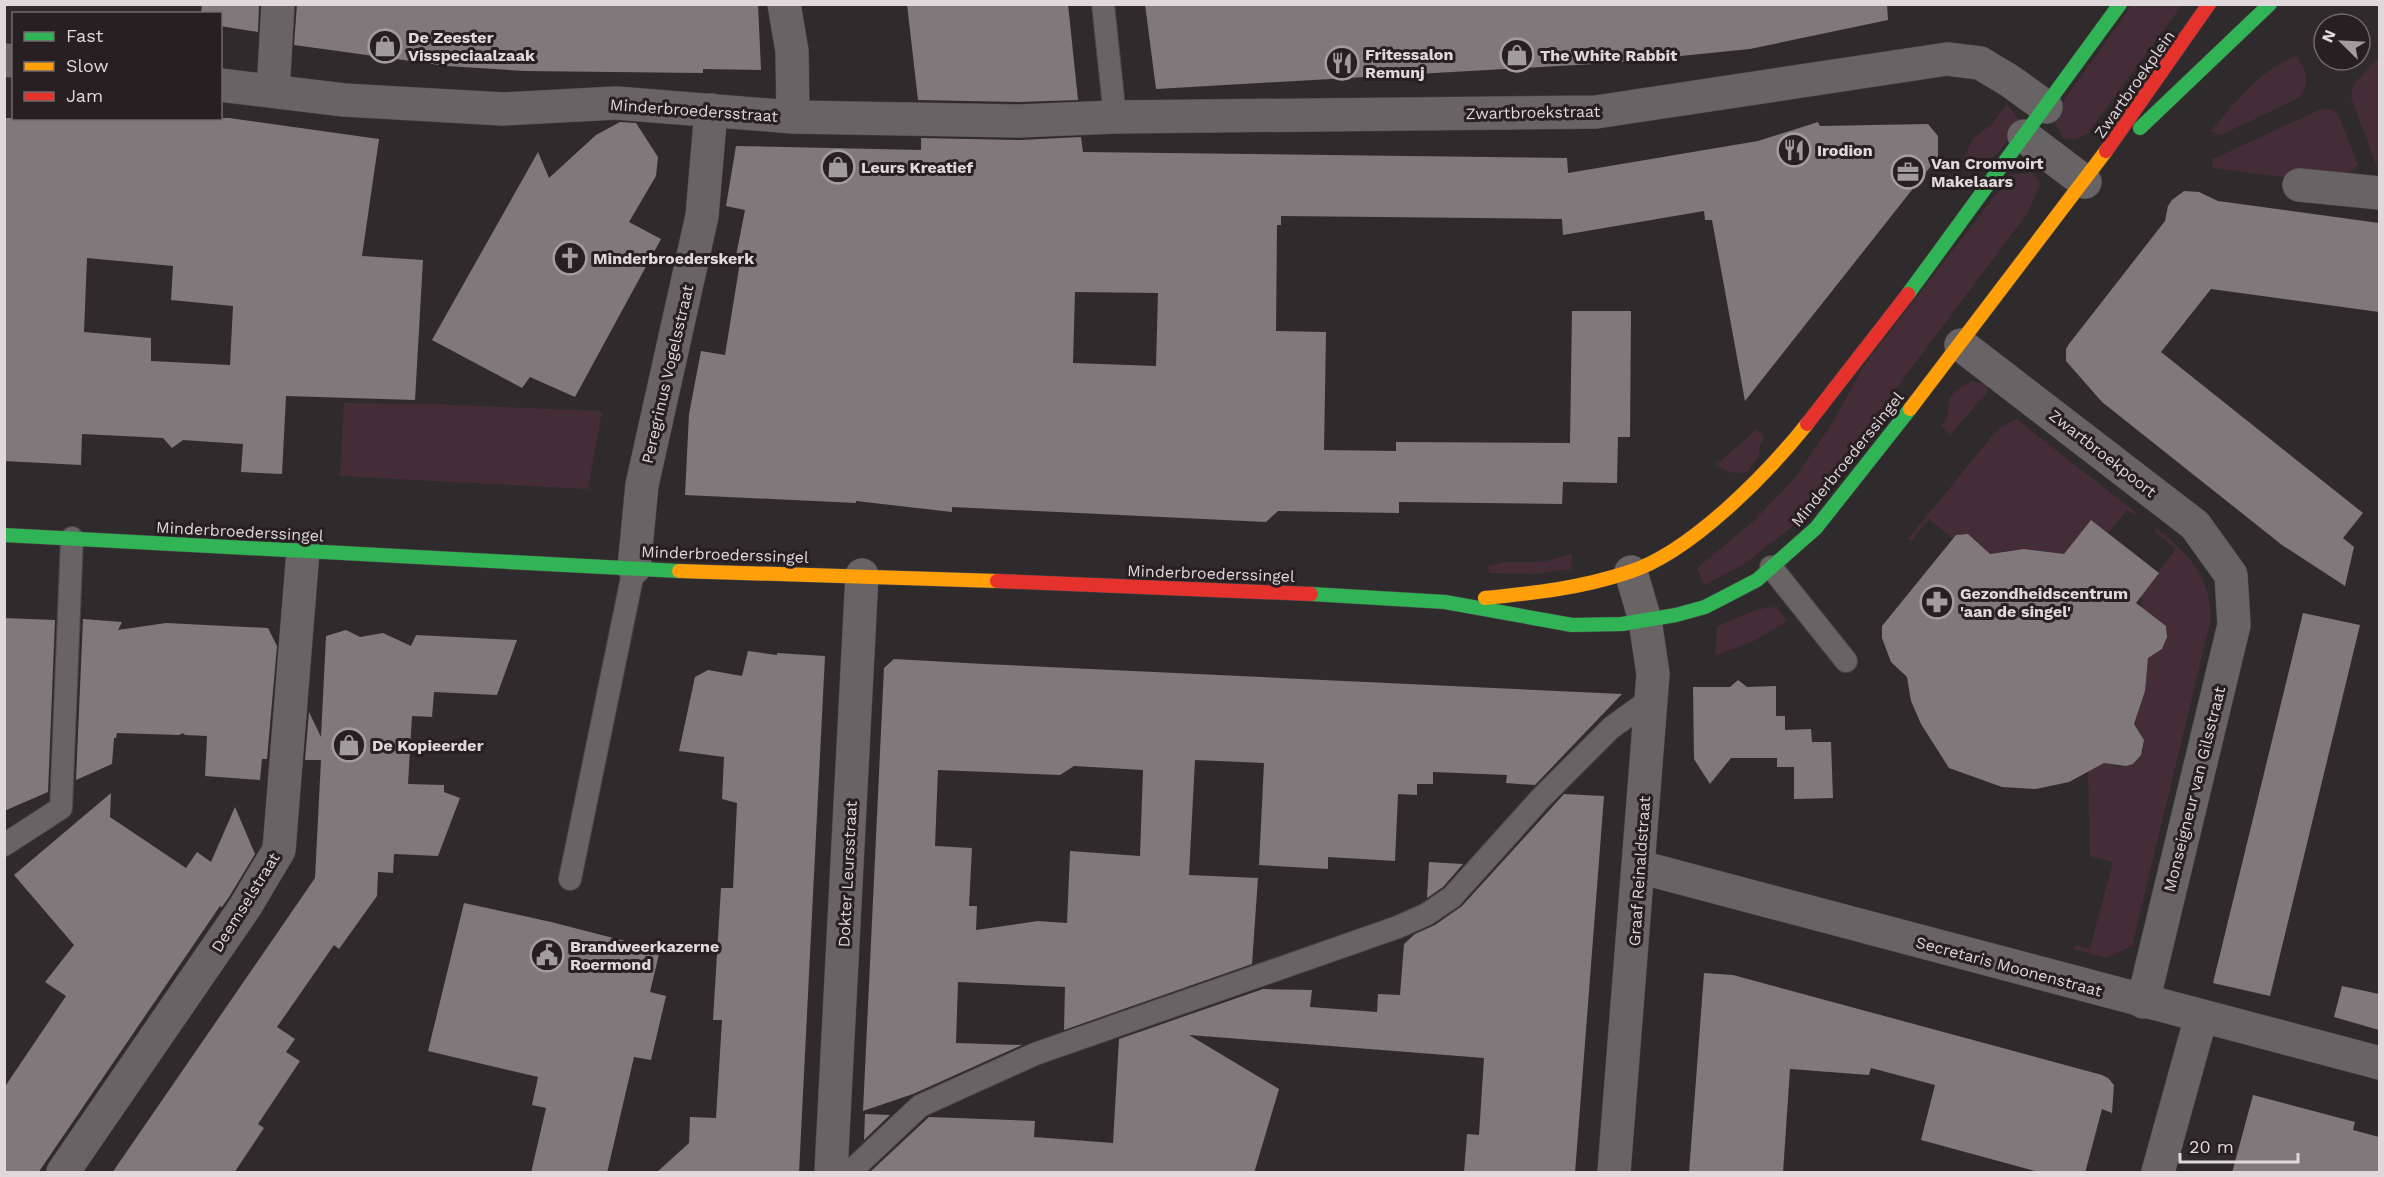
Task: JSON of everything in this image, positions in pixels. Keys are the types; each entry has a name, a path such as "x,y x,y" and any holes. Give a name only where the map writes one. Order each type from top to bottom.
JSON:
{"main road":[{"path":"2024,136 2120,4"},
{"name":"Zwartbroekplein","path":"2085,182 2209,4"},
{"path":"2085,182 2270,4"},
{"name":"Minderbroederssingel","path":"1445,602 1558,591 1631,572 1678,549 1735,500 1790,446 1876,337 2024,136"},
{"name":"Minderbroederssingel","path":"4,535 717,573 862,575 1400,598 1445,602 1572,625 1622,624 1677,615 1705,608 1757,579 1816,528 1961,345 2085,182"}],"street":[{"path":"273,91 278,4"},
{"path":"784,4 792,51 793,117"},
{"name":"Zwartbroekstraat","path":"1115,117 1596,112 1947,59 1980,63 2046,107"},
{"name":"Minderbroedersstraat","path":"222,85 345,100 503,109 616,103 793,117 1019,121 1115,117"},
{"name":"Peregrinus Vogelsstraat","path":"634,568 642,485 702,216 711,110"},
{"path":"2024,136 2085,182"},
{"path":"2299,185 2379,193"},
{"name":"Zwartbroekpoort","path":"1961,345 2195,525 2231,576"},
{"name":"Deemselstraat","path":"63,1173 245,907 279,850 303,551"},
{"name":"Graaf Reinaldstraat","path":"1614,1173 1640,867 1653,674 1645,620 1631,572"},
{"name":"Dokter Leursstraat","path":"831,1173 862,575"},
{"name":"Monseigneur van Gilsstraat","path":"2143,1002 2234,625 2231,576"},
{"name":"Secretaris Moonenstraat","path":"1640,867 2379,1063"},
{"path":"2158,1173 2201,1017"}],"lane":[{"path":"1102,4 1115,117"},
{"path":"4,845 61,808 72,538"},
{"path":"1771,567 1846,661"},
{"path":"570,879 634,568"},
{"path":"850,1173 920,1106 1035,1054 1398,927 1427,914 1452,897 1541,798 1611,728 1652,698"}],"shaded area":[{"path":"2132,5 2182,5 2088,133 2075,140 2063,138 2052,117"},
{"path":"2296,56 2306,76 2305,86 2299,98 2221,135 2211,131 2259,78"},
{"path":"2379,57 2379,173 2351,97 2353,85 2365,72 2372,72 2372,65"},
{"path":"2007,104 2021,122 1996,155 1970,171 1960,165 1973,139 1993,123"},
{"path":"2321,109 2332,110 2339,116 2358,165 2346,176 2302,169 2300,179 2212,168 2213,159"},
{"path":"2030,172 2037,177 2040,185 2027,214 1792,527 1743,565 1704,585 1697,568 1754,521 1795,478 1835,419 1864,365 2011,175"},
{"path":"1972,381 1987,385 1987,392 1951,434 1942,426 1948,412 1949,402 1954,393"},
{"path":"344,403 602,411 588,489 340,476"},
{"path":"2016,419 2138,514 2135,515 2127,510 2108,533 2091,520 2063,555 2023,550 2004,551 1984,557 1975,539 1964,534 1952,538 1929,519 1911,541 1908,539 1998,429"},
{"path":"1757,429 1765,438 1760,444 1759,456 1747,472 1730,472 1717,464"},
{"path":"2156,528 2195,566 2206,589 2211,619 2132,946 2106,958 2073,949 2076,945 2090,949 2113,862 2090,856 2088,772 2105,761 2116,766 2132,763 2143,750 2142,735 2134,725 2145,691 2146,654 2162,649 2167,637 2162,624 2140,606 2143,601 2140,597 2176,549 2154,531"},
{"path":"1572,554 1571,569 1535,574 1489,573 1488,566 1505,562 1542,562"},
{"path":"1770,607 1778,609 1787,621 1756,640 1715,656 1717,626 1756,610"}],"building":[{"path":"202,4 259,4 258,32 222,26 222,12 201,12"},
{"path":"297,4 758,4 761,70 703,69 703,73 525,71 447,66 294,45"},
{"path":"907,4 1068,4 1078,100 1019,102 918,100"},
{"path":"1145,4 1887,4 1888,20 1750,49 1611,63 1156,89"},
{"path":"4,118 12,118 12,120 222,120 222,118 229,118 379,139 362,256 423,260 415,400 286,396 282,474 241,472 243,444 183,440 172,448 163,438 82,434 81,465 4,461","holes":["87,258 173,266 171,300 233,306 230,365 151,361 151,338 84,332"]},
{"name":"Minderbroederskerk","path":"620,122 636,123 658,157 656,176 629,222 661,239 575,397 530,377 522,388 432,340 538,152 549,178 596,135"},
{"path":"1818,122 1820,126 1928,124 1938,136 1938,157 1745,401 1712,220 1705,220 1704,211 1563,235 1562,219 1281,216 1281,225 1277,225 1276,331 1326,332 1324,450 1396,451 1396,442 1570,443 1572,311 1631,311 1630,437 1618,437 1617,483 1563,482 1562,504 1399,502 1399,513 1278,511 1266,522 952,507 952,512 856,501 856,503 685,495 689,414 701,351 725,355 740,262 735,261 745,210 726,206 736,146 921,150 921,138 1020,140 1081,137 1083,152 1567,158 1568,173 1758,141","holes":["1075,292 1158,293 1156,366 1073,363"]},
{"path":"2184,191 2199,192 2218,201 2379,223 2379,312 2211,289 2161,352 2363,513 2343,538 2354,547 2345,586 2282,545 2102,402 2066,361 2066,349 2069,344 2165,221 2168,206 2172,200"},
{"path":"2091,520 2159,573 2136,603 2166,626 2167,637 2162,649 2148,658 2145,691 2134,724 2144,740 2141,755 2133,764 2126,766 2104,763 2069,782 2036,789 2002,787 1949,768 1921,724 1911,701 1907,677 1891,662 1882,638 1882,626 1956,535 1968,534 1990,554 2024,549 2064,554"},
{"path":"2303,613 2360,625 2270,996 2213,983"},
{"path":"4,618 55,620 48,792 4,811"},
{"path":"83,619 122,622 118,630 166,623 268,628 277,646 267,759 262,759 260,780 205,776 207,736 183,733 179,735 117,733 114,738 112,764 76,780"},
{"path":"346,630 360,637 383,633 411,646 416,635 517,640 497,695 434,692 432,717 412,716 408,784 444,785 444,792 460,798 438,856 394,854 393,873 378,872 377,896 339,949 334,945 277,1027 295,1039 286,1052 300,1061 258,1124 264,1128 234,1173 112,1173 315,878 321,760 305,760 309,712 321,737 326,636"},
{"path":"748,651 777,655 777,653 825,656 799,1173 656,1173 689,1143 690,1117 716,1118 722,1020 713,1020 721,888 733,888 737,803 722,799 724,757 679,751 695,677 708,670 742,676"},
{"path":"894,659 1622,694 1535,785 1506,783 1507,775 1433,772 1433,784 1417,784 1417,795 1398,794 1395,861 1328,857 1328,869 1259,865 1264,763 1195,760 1189,875 1258,878 1252,964 1064,1030 1065,987 958,982 956,1043 1022,1045 913,1094 863,1111 884,668","holes":["1074,766 1143,770 1140,856 1070,851 1067,923 1038,921 976,930 977,906 969,906 972,848 935,846 938,770 1060,775"]},
{"path":"1738,680 1747,687 1776,686 1776,716 1785,716 1785,730 1811,729 1812,742 1831,742 1833,798 1794,799 1794,767 1777,767 1777,758 1731,758 1710,784 1694,759 1693,687 1730,687"},
{"path":"111,793 110,817 186,868 197,852 211,862 235,807 255,854 229,897 222,907 220,906 38,1173 4,1173 4,1088 66,996 45,982 74,945 14,875"},
{"path":"1564,794 1604,796 1575,1173 1464,1173 1467,1134 1479,1135 1484,1058 1189,1035 1279,1089 1254,1173 869,1173 929,1117 1035,1121 1034,1137 1113,1143 1119,1039 1263,989 1312,990 1310,1007 1377,1012 1378,994 1400,995 1404,944 1415,934 1435,925 1462,906"},
{"path":"1429,862 1463,864 1443,887 1427,898"},
{"path":"464,903 551,922 660,950 650,992 666,996 651,1060 634,1057 607,1173 531,1173 546,1108 532,1105 538,1077 428,1051"},
{"path":"1704,973 1733,975 2102,1075 2114,1085 2112,1113 2102,1109 2085,1173 2042,1173 1921,1140 1935,1085 1871,1068 1869,1075 1790,1069 1783,1173 1689,1173"},
{"path":"2342,986 2379,994 2379,1030 2334,1017"},
{"path":"2253,1095 2355,1122 2353,1130 2379,1137 2379,1173 2232,1173"},
{"path":"865,1114 890,1115 864,1140"}],"traffic: fast":[{"path":"1908,294 2120,4"},
{"path":"2140,128 2270,4"},
{"path":"1311,594 1445,602 1572,625 1622,624 1676,615 1705,607 1757,580 1816,528 1910,409"},
{"path":"4,535 679,571"}],"traffic: slow":[{"path":"1910,409 2106,151"},
{"path":"1485,598 1576,586 1611,578 1653,562 1677,548 1726,510 1771,466 1807,424"},
{"path":"679,571 997,581"}],"traffic: jam":[{"path":"2106,151 2209,4"},
{"path":"1807,424 1908,294"},
{"path":"997,581 1311,594"}],"place":[{"name":"De Zeester Visspeciaalzaak","path":"385,46"},
{"name":"The White Rabbit","path":"1517,55"},
{"name":"Fritessalon Remunj","path":"1342,63"},
{"name":"Irodion","path":"1794,150"},
{"name":"Leurs Kreatief","path":"838,167"},
{"name":"Van Cromvoirt Makelaars","path":"1908,172"},
{"name":"Minderbroederskerk","path":"570,258"},
{"name":"Gezondheidscentrum 'aan de singel'","path":"1937,602"},
{"name":"De Kopieerder","path":"349,745"},
{"name":"Brandweerkazerne Roermond","path":"547,955"}]}
